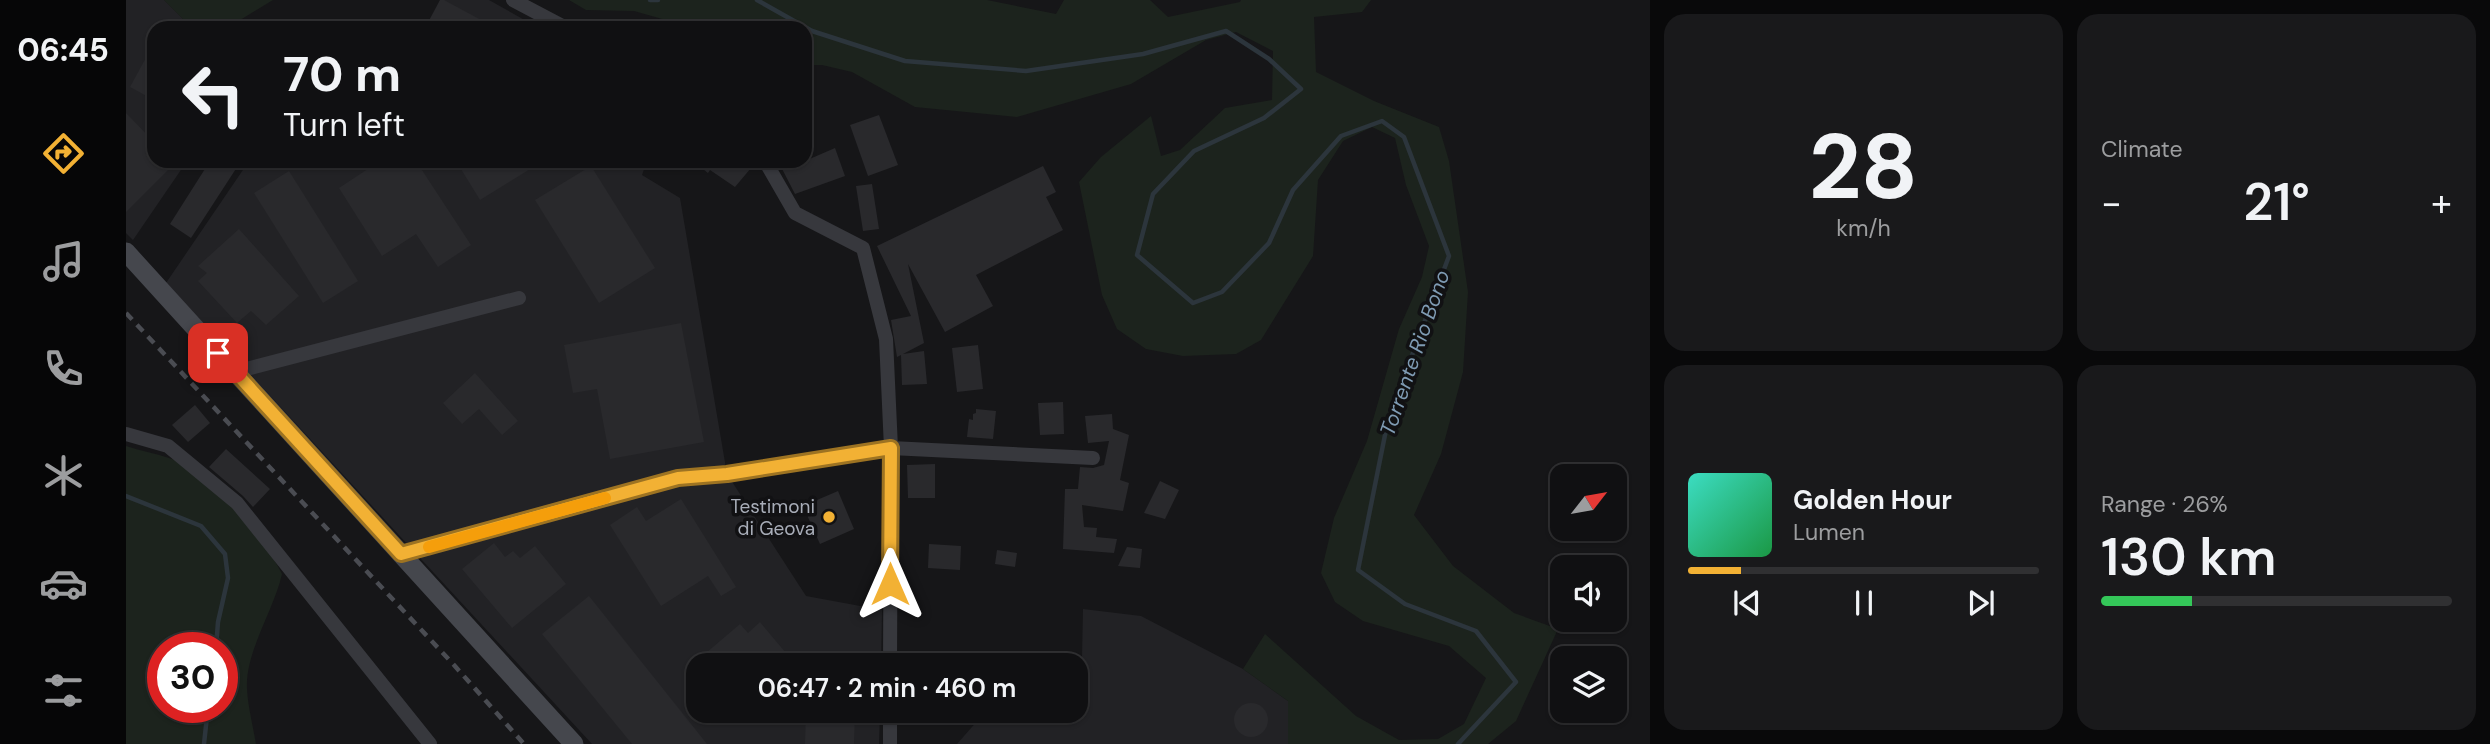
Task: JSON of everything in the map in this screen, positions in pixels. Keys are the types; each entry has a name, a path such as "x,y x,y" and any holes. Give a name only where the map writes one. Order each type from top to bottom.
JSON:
{"main road":[{"path":"126,252 574,744"}],"street":[{"path":"513,0 553,21"},
{"path":"769,168 794,213 863,248 886,339 891,448 890,653"},
{"path":"235,372 519,298"},
{"path":"126,434 168,446 237,503 430,744"},
{"path":"401,554 678,478 727,474 891,448 1093,458"},
{"path":"890,723 890,744"}],"shaded area":[{"path":"126,0 164,0 185,21 147,21 147,168 182,168 133,240 126,233"},
{"path":"164,0 273,0 238,21 185,21"},
{"path":"440,0 489,0 526,21 433,21"},
{"path":"569,0 987,0 1056,14 1064,0 1150,0 1168,17 1241,0 1371,0 1362,12 1314,17 1316,72 1374,101 1439,127 1449,161 1468,292 1463,372 1441,454 1414,515 1453,566 1514,613 1550,626 1550,632 1557,632 1516,721 1488,744 1288,744 1288,701 1243,669 1265,634 1356,716 1399,740 1438,739 1464,724 1486,678 1449,646 1363,621 1335,602 1321,573 1334,518 1367,441 1399,329 1422,277 1429,246 1406,185 1395,138 1372,127 1343,141 1318,180 1313,256 1261,340 1236,354 1183,356 1146,349 1117,329 1102,295 1079,182 1101,157 1151,116 1161,156 1180,150 1225,108 1272,100 1273,51 1236,32 1206,40 1131,84 1017,117 915,107 852,72 812,65 812,21 669,21 634,11 586,10"},
{"path":"244,168 644,168 642,175 680,198 727,474 806,596 882,610 881,653 686,653 686,723 880,723 879,744 592,744 166,283"},
{"path":"126,446 169,458 202,477 249,524 282,574 250,660 247,689 256,744 126,744"},
{"path":"1083,609 1141,616 1243,669 1288,701 1288,744 957,744 975,723 1088,723 1088,653 1082,653"}],"building":[{"path":"440,0 444,0 483,21 429,21"},
{"path":"147,56 147,96 130,87"},
{"path":"126,113 147,135 147,168 170,168 126,212"},
{"path":"879,115 898,165 868,176 850,125"},
{"path":"835,148 845,176 795,194 782,168 812,168 812,158"},
{"path":"1043,166 1056,192 1046,197 1063,230 976,275 993,306 945,332 908,264 924,343 903,354 924,351 927,384 902,385 901,355 897,357 891,320 911,316 877,246"},
{"path":"206,168 236,168 191,238 170,224"},
{"path":"369,168 421,168 471,245 438,267 416,234 382,256 339,188"},
{"path":"460,168 532,168 480,200"},
{"path":"588,168 592,168 655,268 599,303 535,200"},
{"path":"702,168 751,168 735,187 710,170 708,173"},
{"path":"289,171 358,281 323,303 254,193"},
{"path":"872,184 879,229 863,231 856,186"},
{"path":"239,229 299,296 266,325 251,311 237,323 198,281 207,273 198,266"},
{"path":"681,323 704,442 610,459 597,389 573,393 564,345"},
{"path":"978,345 983,389 957,392 952,348"},
{"path":"475,373 518,421 502,435 479,409 462,424 443,403"},
{"path":"1063,402 1064,434 1040,435 1038,403"},
{"path":"195,405 210,423 188,442 172,425"},
{"path":"976,409 996,411 993,439 967,437 969,419 973,420"},
{"path":"1112,414 1113,429 1129,435 1120,480 1129,483 1123,511 1082,505 1084,527 1097,528 1096,537 1117,539 1114,553 1063,549 1065,489 1078,489 1080,467 1104,465 1109,441 1088,443 1085,416"},
{"path":"226,449 270,489 253,507 209,467"},
{"path":"935,464 935,498 908,498 907,465"},
{"path":"1160,481 1179,490 1165,519 1144,513"},
{"name":"Testimoni di Geova","path":"838,491 854,529 820,544 803,506"},
{"path":"681,499 736,587 721,596 708,576 661,606 610,525 637,507 646,521"},
{"path":"494,543 505,557 513,551 520,558 535,546 566,584 512,628 462,569"},
{"path":"929,544 961,546 960,570 928,568"},
{"path":"1127,547 1142,549 1140,568 1118,566"},
{"path":"997,550 1017,553 1015,567 995,564"},
{"path":"589,596 686,718 686,723 690,723 707,744 632,744 542,634"},
{"path":"760,622 786,653 706,653 740,624 748,633"},
{"path":"1251,703 1263,708 1268,720 1263,732 1251,737 1239,732 1234,720 1239,708"},
{"path":"806,723 855,723 854,744 805,744"}],"waterway":[{"name":"Torrente Rio Bono","path":"650,0 658,0"},
{"name":"Torrente Rio Bono","path":"757,0 794,21"},
{"name":"Torrente Rio Bono","path":"812,31 905,61 1026,71 1143,54 1226,31 1269,59 1301,89 1264,118 1194,151 1153,194 1137,255 1193,303 1222,292 1269,243 1293,190 1341,136 1382,121 1404,137 1449,256 1388,420 1358,570 1405,604 1476,631 1516,682 1458,744"},
{"path":"126,496 201,526 225,554 228,578 217,632"},
{"path":"204,744 206,723"}],"railway":[{"path":"126,313 454,665 524,744"}],"slow traffic":[{"path":"429,547 605,498"}],"place":[{"name":"Testimoni di Geova","path":"829,517"}],"route":[{"path":"218,353 401,554 678,478 727,474 891,448 890,584"}]}
